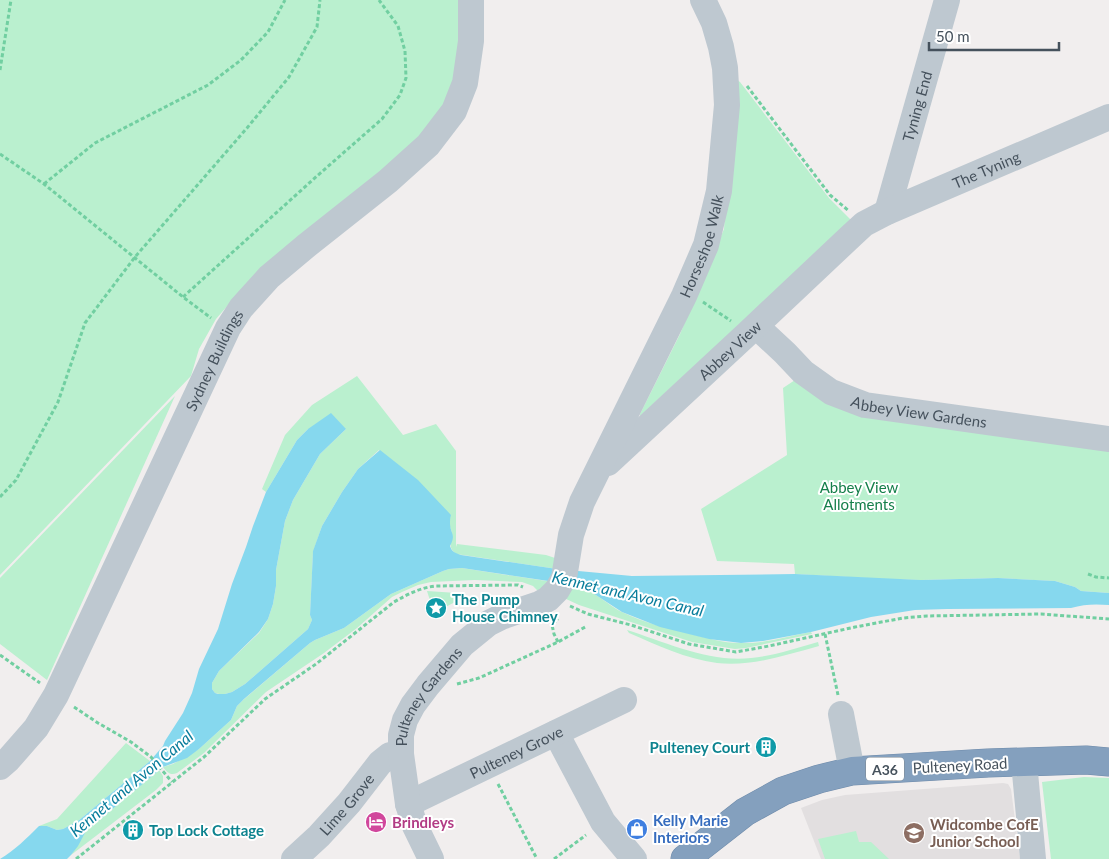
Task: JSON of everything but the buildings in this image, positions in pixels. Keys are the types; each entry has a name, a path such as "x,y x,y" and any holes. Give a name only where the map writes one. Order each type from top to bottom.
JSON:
{"highway":[{"name":"Pulteney Road","path":"685,859 745,812 783,791 819,779 852,771 1024,762 1086,760 1109,762"}],"street":[{"name":"Sydney Buildings","path":"0,767 36,728 49,690 228,328 241,308 269,278 388,181 428,145 454,111 465,83 471,41 471,0"},
{"name":"Horseshoe Walk","path":"596,475 706,246 719,191 727,104 725,68 714,23 703,0"},
{"name":"Tyning End","path":"888,212 948,0"},
{"name":"The Tyning","path":"864,224 1109,118"},
{"name":"Abbey View","path":"596,475 864,224"},
{"name":"Abbey View Gardens","path":"752,330 785,353 803,372 831,392 865,405 1108,440"},
{"path":"555,602 564,578 571,535 582,502 596,475"},
{"name":"Pulteney Gardens","path":"431,859 415,826 408,804 401,754 401,735 405,720 413,705 428,685 462,645 489,623 508,614 539,604 555,602"},
{"name":"Pulteney Grove","path":"408,804 624,700"},
{"path":"841,714 852,771"},
{"path":"556,733 603,822 634,859"},
{"name":"Lime Grove","path":"294,859 319,836 380,763 390,755 401,754"},
{"path":"1024,762 1033,859"}],"path":[{"path":"0,70 11,0"},
{"path":"44,184 95,143 208,84 241,60 268,32 285,0"},
{"path":"0,498 16,480 58,402 85,323 135,257 289,78 318,27 320,0"},
{"path":"183,297 382,119 400,95 406,78 405,51 398,26 379,0"},
{"path":"725,68 735,70 830,195 864,224"},
{"path":"0,154 44,184 209,318 216,319 228,328"},
{"path":"686,291 738,326 752,330"},
{"path":"1088,574 1109,578"},
{"path":"76,859 204,757 265,699 323,658 394,602 426,587 518,585 535,595 555,602 561,602 588,614 631,625 690,644 736,652 903,618 1041,614 1109,619"},
{"path":"555,602 552,625 558,642"},
{"path":"428,685 440,689 479,678 558,642 587,626"},
{"path":"825,634 841,714"},
{"path":"0,655 98,723 131,742 151,757 172,782"},
{"path":"489,765 537,859"},
{"path":"554,859 603,822"}],"shaded area":[{"name":"Widcombe CofE Junior School","path":"1008,784 1011,789 1020,859 821,859 801,808 822,800 845,795"}],"green space":[{"path":"0,0 460,0 462,29 456,77 446,107 423,139 254,275 216,319 199,349 191,376 0,575"},
{"path":"737,80 829,198 852,221 640,416 680,334 724,229 734,81"},
{"path":"357,376 403,435 436,424 456,451 456,547 457,544 546,555 558,559 557,569 456,554 451,548 452,534 450,527 379,450 358,469 322,526 313,552 310,615 312,620 308,629 245,684 232,692 225,694 215,693 212,689 212,683 219,671 259,633 268,619 273,604 276,570 285,521 293,500 320,454 346,429 308,429 297,440 266,492 262,489 285,435 312,405"},
{"name":"Abbey View Allotments","path":"798,378 1109,450 1109,593 1081,591 1075,587 1055,581 998,578 921,580 795,574 794,564 717,561 701,509 787,455 783,388"},
{"path":"175,396 47,680 0,644 0,578"},
{"path":"462,568 553,582 540,593 533,586 522,582 475,580 431,582 402,592 392,597 357,628 324,653 266,692 204,753 177,773 171,774 163,767 173,764 199,749 231,720 237,706 242,701 310,643 344,628 391,594 443,571"},
{"path":"573,585 586,589 616,609 639,619 715,640 749,643 811,632 812,634 735,649 692,642 579,605 564,598"},
{"path":"427,591 457,593 457,601 434,613"},
{"path":"627,630 704,655 735,659 777,654 818,642 819,646 756,662 717,663 672,651 629,633"},
{"path":"126,743 150,761 78,821 57,830 47,826 39,826 57,819"},
{"path":"159,770 163,776 163,783 156,790 71,855 86,831"},
{"path":"1084,777 1109,778 1109,859 1051,859 1042,782"},
{"path":"856,831 859,842 871,842 889,859 825,859 818,839"}],"water":[{"name":"Kennet and Avon Canal","path":"331,413 346,429 320,454 293,500 285,521 276,570 273,604 268,619 259,632 219,671 212,683 212,689 215,693 225,694 232,692 245,684 308,629 312,620 310,615 313,551 322,526 358,469 380,450 418,480 451,515 450,524 453,537 450,546 454,552 461,555 557,569 632,576 795,574 921,580 998,578 1055,581 1075,587 1081,591 1109,593 1109,605 1071,608 915,610 871,617 811,632 741,643 709,639 660,627 622,612 582,586 462,568 449,569 391,594 344,628 310,643 244,699 237,706 231,720 199,749 187,758 163,767 86,831 78,846 67,859 0,859 16,848 39,826 47,826 57,830 78,821 150,761 163,746 183,713 192,693 199,669 218,629 232,584 266,492 297,440 308,429"}],"place":[{"name":"The Pump House Chimney","path":"436,608"},
{"name":"Pulteney Court","path":"766,747"},
{"name":"Brindleys","path":"376,822"},
{"name":"Kelly Marie Interiors","path":"637,829"},
{"name":"Top Lock Cottage","path":"133,830"},
{"name":"Widcombe CofE Junior School","path":"914,833"}]}
